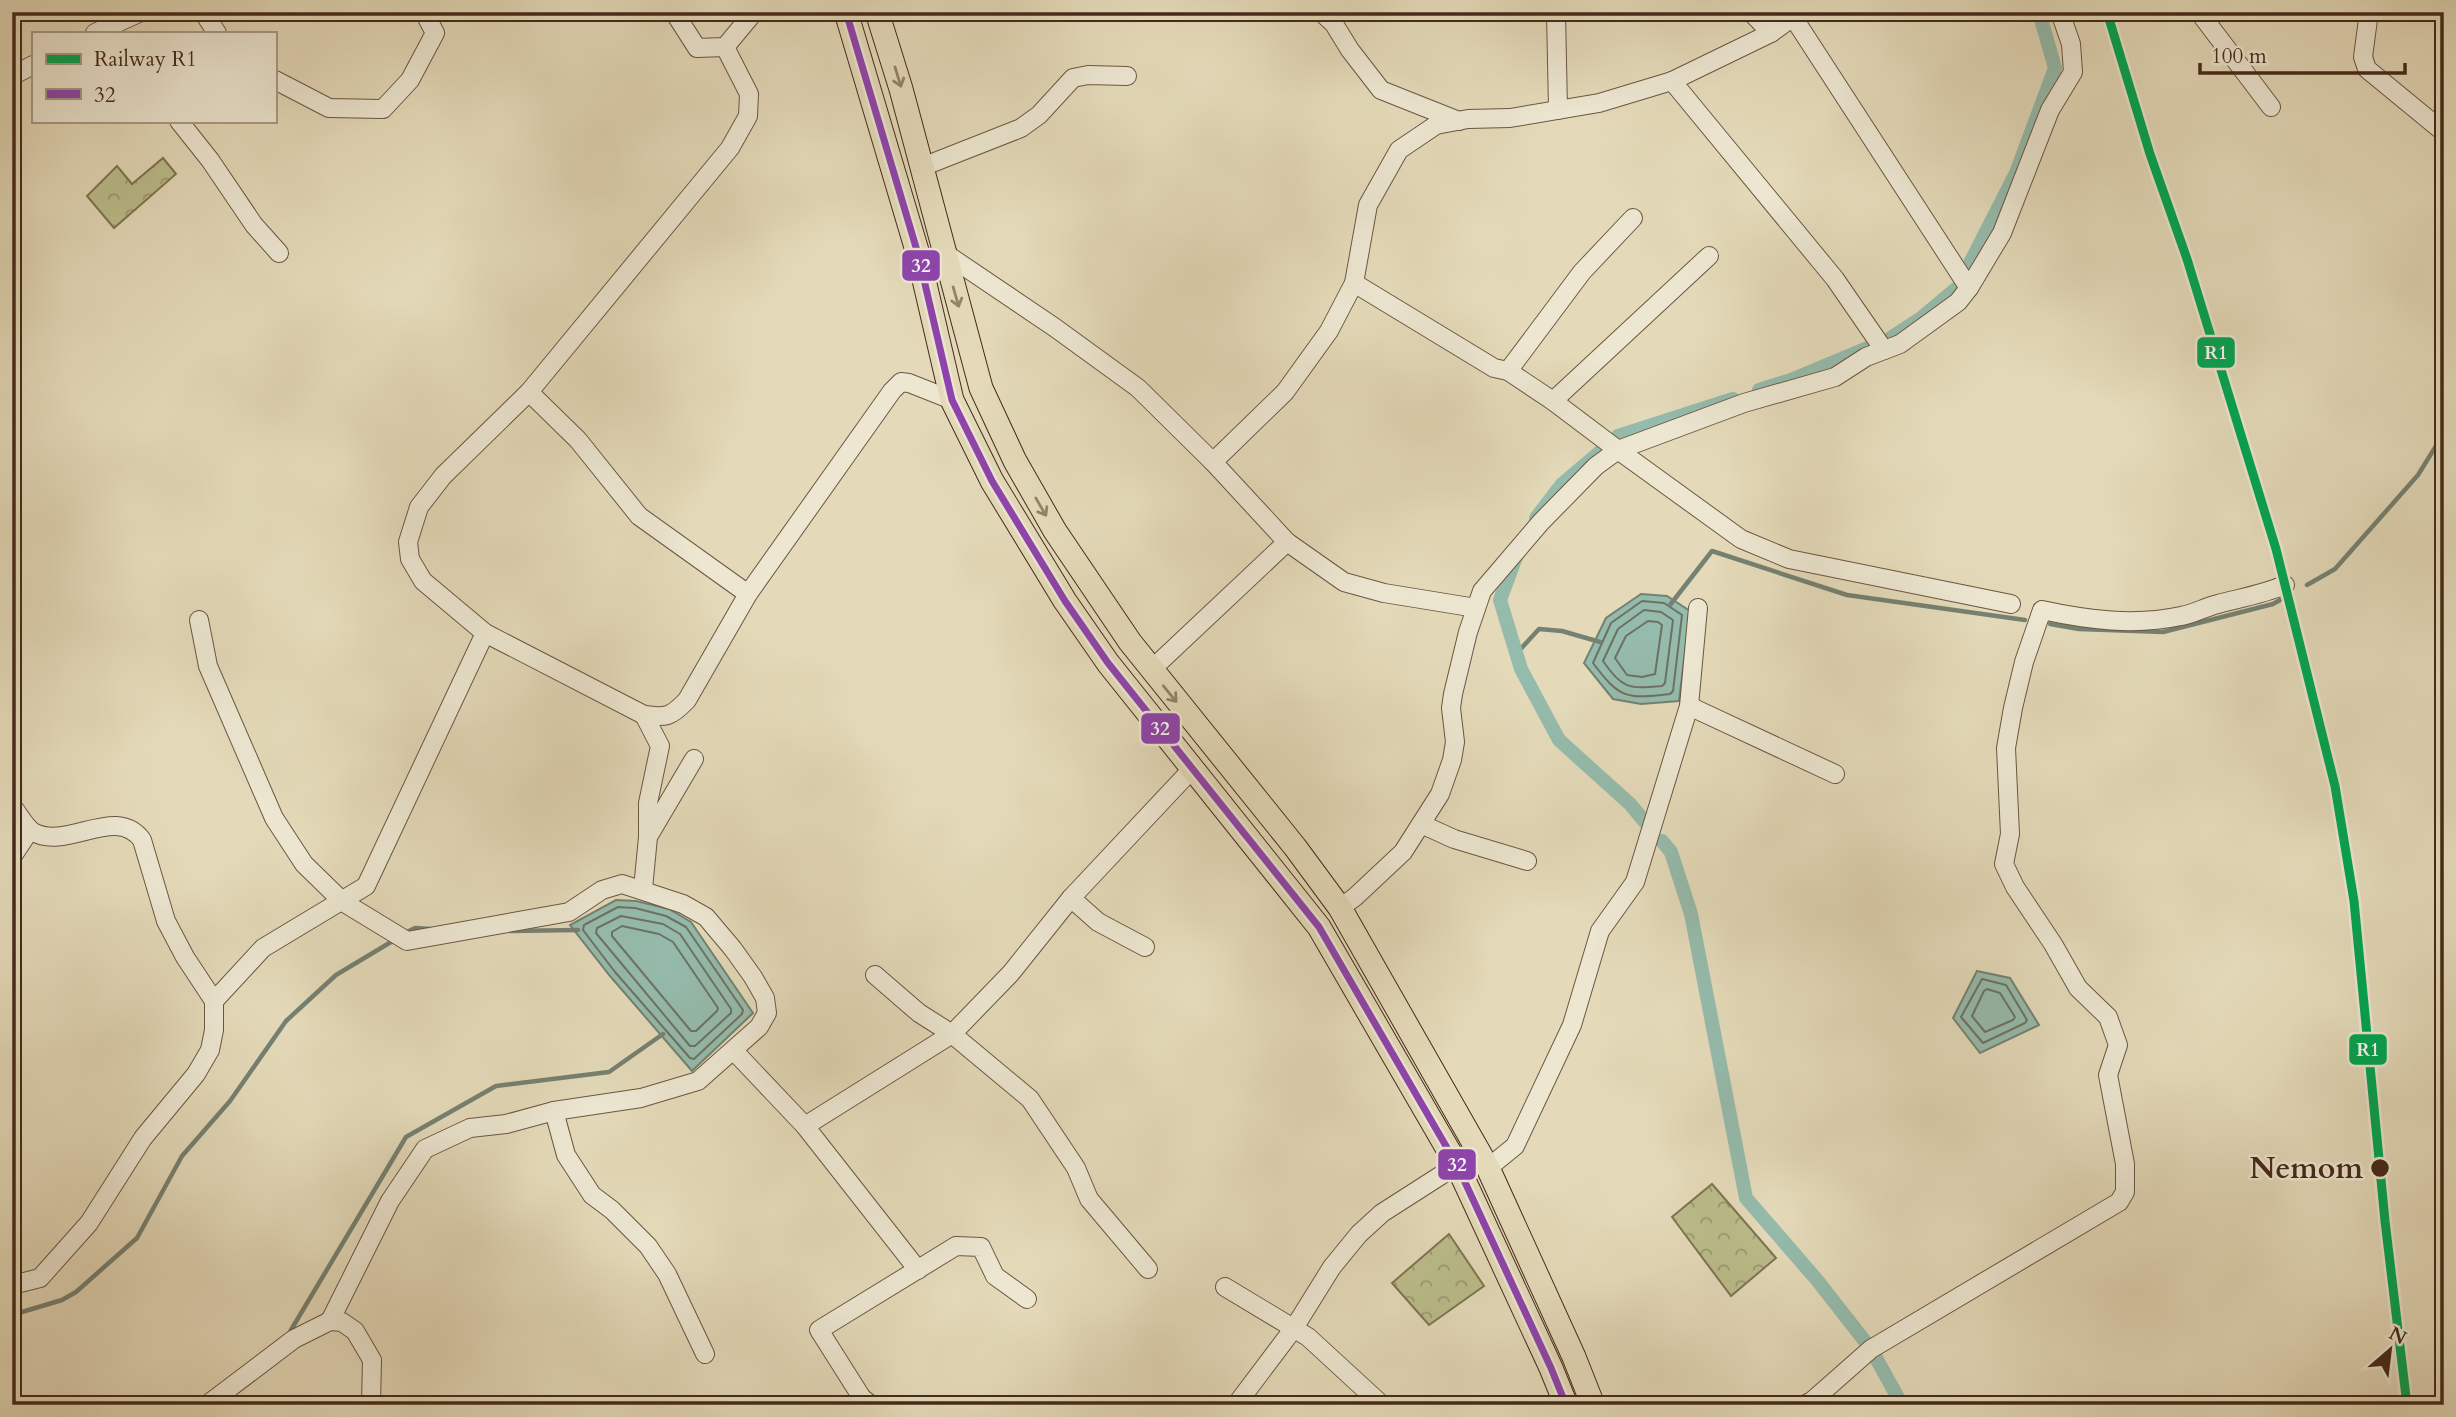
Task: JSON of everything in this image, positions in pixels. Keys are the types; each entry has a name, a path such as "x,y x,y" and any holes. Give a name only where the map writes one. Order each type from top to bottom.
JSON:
{"main road":[{"path":"846,12 918,254 952,400 992,481 1065,601 1108,663 1319,927 1457,1165 1566,1405"},
{"path":"877,12 981,388 996,424 1055,531 1151,670 1294,846 1340,908 1488,1168 1593,1405"},
{"path":"918,254 943,252"}],"street":[{"path":"116,28 141,12"},
{"path":"203,12 217,32"},
{"path":"276,81 329,108 383,109 410,80 435,33 424,12"},
{"path":"674,12 697,48 724,47 754,12"},
{"path":"1321,12 1334,24 1381,90 1459,121"},
{"path":"1556,12 1558,110"},
{"path":"1751,12 1771,33"},
{"path":"1340,908 1394,862 1409,844 1440,794 1452,760 1455,742 1451,708 1453,694 1468,632 1482,591 1541,522 1596,466 1618,450 1744,403 1835,377 1866,357 1900,344 1958,302 2002,233 2050,110 2073,72 2071,44 2060,12"},
{"path":"2199,12 2271,107"},
{"path":"2370,12 2363,57 2367,69 2440,129"},
{"path":"1213,462 1285,392 1329,331 1354,283 1368,205 1399,150 1436,125 1510,118 1598,103 1672,81 1771,33 1796,15 1969,288"},
{"path":"724,47 749,94 748,116 730,148 529,392 443,476 419,508 408,542 410,559 423,581 485,633 644,715 662,717 676,713 687,700 748,594 901,382 952,400"},
{"path":"922,167 1021,128 1039,115 1073,78 1088,75 1127,76"},
{"path":"1672,81 1835,279 1884,350"},
{"path":"180,122 210,160 254,225 279,253"},
{"path":"1507,371 1582,272 1633,218"},
{"path":"943,252 1138,388 1213,462 1287,542 1344,582 1384,593 1476,608"},
{"path":"1553,401 1709,256"},
{"path":"1354,283 1494,368 1507,371 1553,401 1741,539 1789,559 2011,604"},
{"path":"529,392 578,440 639,516 748,594"},
{"path":"1151,670 1287,542"},
{"path":"1804,1405 1871,1349 2119,1202 2125,1192 2125,1164 2108,1075 2118,1045 2108,1017 2078,988 2015,887 2004,864 2010,834 2006,748 2018,685 2042,610 2082,619 2123,622 2170,617 2259,595 2285,585"},
{"path":"1488,1168 1515,1146 1572,1025 1600,930 1635,882 1689,706 1698,608"},
{"path":"199,620 208,666 274,818 304,864 343,902 407,941 569,912 601,890 622,884 683,904 706,917 733,949 765,998 766,1013 759,1027 698,1081 641,1098 554,1111 506,1124 470,1128 425,1149 390,1201 330,1321"},
{"path":"215,1001 263,948 366,886 485,633"},
{"path":"1689,706 1835,774"},
{"path":"643,889 648,803 660,746 644,715"},
{"path":"648,837 694,760"},
{"path":"805,1126 952,1034 1011,972 1071,898 1193,768"},
{"path":"12,806 30,830 43,836 120,825 135,830 142,840 166,921 184,957 215,1001 210,1050 196,1074 143,1138 89,1223 40,1278 12,1285"},
{"path":"1421,824 1454,839 1527,861"},
{"path":"12,857 30,830"},
{"path":"1071,898 1098,922 1145,947"},
{"path":"874,975 919,1013 952,1034 1030,1099 1076,1168 1089,1199 1148,1269"},
{"path":"734,1051 805,1126 918,1270"},
{"path":"554,1111 566,1155 592,1195 612,1210 648,1246 667,1273 705,1354"},
{"path":"1236,1405 1294,1328 1332,1267 1359,1234 1382,1213 1457,1165"},
{"path":"863,1403 819,1330 956,1246 981,1247 995,1276 1027,1299"},
{"path":"1225,1287 1308,1337 1382,1405"},
{"path":"207,1405 294,1339 330,1321 342,1322 355,1331 365,1345 372,1360 371,1405"},
{"path":"121,1405 133,1405"}],"green space":[{"path":"163,158 176,174 114,228 87,196 117,166 132,184"},
{"path":"1712,1184 1776,1258 1731,1296 1672,1217"},
{"path":"1449,1234 1484,1286 1429,1325 1392,1283"}],"water":[{"path":"1641,594 1667,596 1690,611 1679,701 1641,704 1613,699 1584,663 1606,618"},
{"path":"616,900 636,901 669,909 691,922 753,1013 692,1071 570,925"},
{"path":"1977,971 2010,978 2039,1025 1980,1053 1953,1018"}],"waterway":[{"path":"1969,265 2016,173 2055,68 2039,12"},
{"path":"1889,339 1921,318 1958,287"},
{"path":"1759,390 1791,380 1870,347"},
{"path":"1618,436 1733,399"},
{"path":"2307,585 2335,569 2418,475 2444,433"},
{"path":"1536,518 1562,484 1601,451"},
{"path":"1670,605 1712,551 1847,595 2025,620"},
{"path":"1517,554 1500,600 1521,669 1559,740 1630,804 1645,822"},
{"path":"2050,624 2079,629 2163,632 2280,600"},
{"path":"1516,654 1539,629 1562,631 1600,642"},
{"path":"1662,841 1671,852 1691,914 1746,1198 1817,1280 1871,1349 1902,1405"},
{"path":"403,934 415,928 431,929"},
{"path":"510,931 578,930"},
{"path":"12,1315 62,1300 76,1292 137,1238 182,1156 230,1101 286,1021 336,975 396,939"},
{"path":"291,1330 406,1137 496,1086 609,1072 663,1034"}],"rail line":[{"name":"R1","path":"2107,12 2150,154 2187,259 2276,549 2335,786 2354,901 2385,1221 2407,1405"}],"transit line":[{"name":"32","path":"846,12 918,254 952,400 992,481 1065,601 1108,663 1319,927 1457,1165 1566,1405"}],"place":[{"name":"Nemom","path":"2380,1168"}]}
